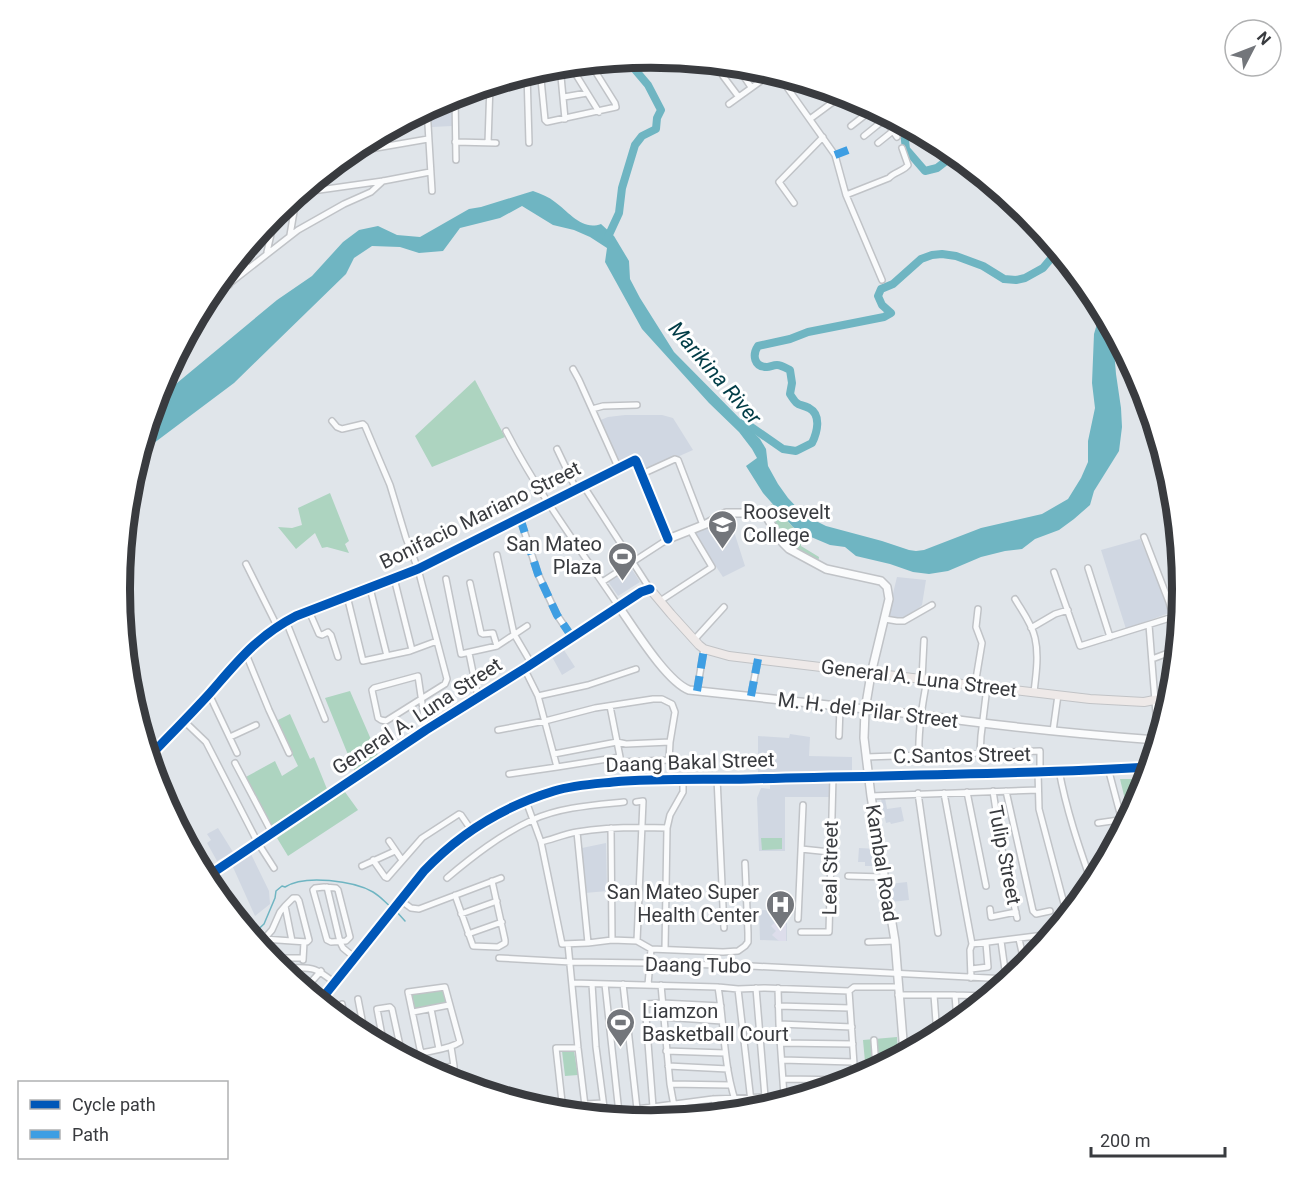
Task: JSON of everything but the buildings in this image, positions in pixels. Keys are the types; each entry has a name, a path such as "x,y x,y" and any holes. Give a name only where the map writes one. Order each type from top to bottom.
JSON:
{"main road":[{"name":"General A. Luna Street","path":"214,872 426,730 641,592 650,589 704,649 729,656 1090,699 1156,701"}],"street":[{"path":"541,80 546,121 615,108 616,106 595,71"},
{"path":"575,73 599,112"},
{"path":"561,76 565,118"},
{"path":"723,76 738,96"},
{"path":"744,77 751,87"},
{"path":"729,104 761,80"},
{"path":"527,83 529,143"},
{"path":"786,85 835,155 846,195 882,280"},
{"path":"488,143 490,93"},
{"path":"564,97 587,93"},
{"path":"810,119 833,101"},
{"path":"455,106 456,160"},
{"path":"850,126 866,114"},
{"path":"427,118 432,191"},
{"path":"864,136 883,122"},
{"path":"889,125 897,137"},
{"path":"878,143 893,131"},
{"path":"794,203 779,182 823,137"},
{"path":"371,149 428,139"},
{"path":"455,142 496,143"},
{"path":"846,195 889,178 907,167 902,148"},
{"path":"313,192 430,172"},
{"path":"226,286 290,235 344,204 371,192 383,181"},
{"path":"290,235 295,208"},
{"path":"267,252 272,231"},
{"path":"245,272 248,258"},
{"path":"573,369 618,467"},
{"path":"592,409 603,406 637,405"},
{"path":"332,422 342,429 363,424 365,426 390,485 418,569 447,681 445,684 422,698 386,721 378,718 372,690 377,686 418,676 422,698 426,730"},
{"path":"506,431 548,503 619,607"},
{"path":"557,449 579,487 650,589"},
{"path":"602,582 668,539 642,474 675,459 678,460 703,525"},
{"name":"Bonifacio Mariano Street","path":"156,751 236,662 277,626 346,596 418,569 618,467 636,460 642,474"},
{"name":"Kambal Road","path":"668,539 726,513 764,514 783,543 799,555 826,569 879,580 887,587 889,593 885,619 871,674 865,710 864,738 868,777 895,941 903,1044"},
{"path":"520,518 538,574 557,615 572,637"},
{"path":"660,601 712,567 690,530"},
{"path":"1144,537 1171,609"},
{"path":"497,555 514,634 538,696 557,766"},
{"path":"246,564 277,626"},
{"path":"1088,568 1110,637"},
{"path":"1054,572 1079,646 1170,618"},
{"path":"394,579 412,650"},
{"path":"446,579 461,653 497,646 527,626"},
{"path":"470,583 481,633 492,633 497,646"},
{"path":"370,588 387,656"},
{"path":"346,596 362,659 365,661 412,650 437,641"},
{"path":"1015,599 1036,640 1034,692"},
{"path":"885,619 904,621 932,605"},
{"name":"M. H. del Pilar Street","path":"619,607 667,674 684,688 967,722 1149,739"},
{"path":"694,640 724,608"},
{"path":"975,686 982,644 976,627 978,609"},
{"path":"1031,628 1055,614 1068,610"},
{"path":"309,611 319,634 331,635 338,657"},
{"path":"286,621 325,719"},
{"path":"1149,625 1156,712"},
{"path":"919,756 918,737 924,679 924,640"},
{"path":"697,691 704,649"},
{"path":"469,653 478,697"},
{"path":"1152,659 1167,653"},
{"path":"246,654 290,753"},
{"path":"751,696 758,659"},
{"path":"538,696 588,685 636,669"},
{"path":"980,754 987,687"},
{"path":"209,694 237,753"},
{"path":"1053,731 1058,695"},
{"path":"498,730 610,706 662,699 673,706 675,712 669,760 621,762 610,706"},
{"path":"839,736 840,707"},
{"path":"184,721 206,741 258,843 274,868"},
{"path":"231,737 256,725"},
{"path":"554,754 617,742 626,744 670,742"},
{"name":"C.Santos Street","path":"866,757 1040,751 1039,771"},
{"path":"509,774 620,757"},
{"path":"235,763 272,833"},
{"name":"Daang Bakal Street","path":"325,995 437,857 492,817 526,801 555,791 580,785 683,778 868,777 1140,767"},
{"path":"1108,768 1120,814"},
{"path":"1059,770 1088,872"},
{"path":"1039,771 1040,815 1064,905"},
{"name":"Leal Street","path":"801,932 829,932 833,776"},
{"path":"665,949 667,828 670,815 683,792 683,778"},
{"path":"717,778 724,928"},
{"path":"871,795 1038,790"},
{"name":"Tulip Street","path":"990,909 991,917 1016,915 993,791"},
{"path":"1006,791 1033,911 1036,914 1050,911"},
{"path":"967,792 986,886"},
{"path":"918,793 938,933"},
{"path":"945,793 972,944 969,950 971,978"},
{"path":"526,801 541,842 562,944 588,944 612,940 637,941 651,949 738,951 748,942 745,863"},
{"path":"447,878 486,846 533,819 562,810 624,802"},
{"path":"637,941 641,827 639,802"},
{"path":"798,919 803,805"},
{"path":"373,860 386,878 422,838 459,814 472,831"},
{"path":"1098,824 1117,820"},
{"path":"541,842 577,832 611,828 667,828"},
{"path":"611,828 612,940"},
{"path":"577,832 588,944"},
{"path":"389,841 402,860"},
{"path":"801,849 830,852"},
{"path":"362,866 395,850"},
{"path":"848,876 884,877"},
{"path":"396,906 419,909 501,878"},
{"path":"455,895 473,946 498,947 505,942 492,881"},
{"path":"327,887 340,942 343,948 355,958"},
{"path":"327,887 338,890 350,937 340,942 327,940 314,889 327,887"},
{"path":"265,938 272,930 280,912 293,898 297,898 309,940 304,942 266,939"},
{"path":"461,914 497,901"},
{"path":"285,906 292,941"},
{"path":"468,934 502,922"},
{"path":"972,944 1038,936"},
{"path":"1019,939 1022,953"},
{"path":"868,942 895,941"},
{"path":"1001,941 1005,970"},
{"path":"303,968 304,942"},
{"path":"971,969 988,967 987,943"},
{"path":"568,944 585,1104 603,1103"},
{"path":"648,985 651,949"},
{"path":"283,958 303,958"},
{"name":"Daang Tubo","path":"499,958 751,966 995,979"},
{"path":"294,968 316,969 335,983"},
{"path":"310,983 321,971"},
{"path":"572,983 849,991 854,987 934,995 976,996"},
{"path":"592,984 596,1047 604,1107"},
{"path":"605,984 618,1108"},
{"path":"623,984 637,1109 733,1098 760,1097"},
{"path":"661,985 664,1036 675,1109"},
{"path":"444,987 449,1005 459,1043 451,1047 420,1052 409,991 444,987"},
{"path":"718,987 725,1053 735,1102"},
{"path":"756,988 765,1096"},
{"path":"778,988 784,1092"},
{"path":"738,989 751,1098"},
{"path":"849,991 853,1068"},
{"path":"934,995 936,1024"},
{"path":"955,995 956,1010"},
{"path":"358,999 363,1023"},
{"path":"653,1107 644,1005 662,1003 721,1006"},
{"path":"342,1004 343,1009"},
{"path":"413,1012 449,1005"},
{"path":"778,1006 850,1008"},
{"path":"382,1035 377,1009 390,1007 393,1009 400,1045"},
{"path":"430,1009 439,1049"},
{"path":"663,1017 722,1021"},
{"path":"779,1024 852,1027"},
{"path":"664,1036 724,1036"},
{"path":"874,1040 875,1058"},
{"path":"780,1043 853,1044"},
{"path":"451,1047 454,1071"},
{"path":"562,1101 556,1048 578,1048"},
{"path":"666,1051 725,1053"},
{"path":"782,1060 853,1062"},
{"path":"445,1067 454,1066"},
{"path":"668,1066 728,1069"},
{"path":"783,1079 826,1079"},
{"path":"670,1084 730,1085"},
{"path":"713,1100 716,1105"}],"shaded area":[{"path":"453,106 452,126 432,127 431,116"},
{"path":"625,415 662,415 673,418 693,450 641,473 634,458 618,465 598,421"},
{"name":"Roosevelt College","path":"722,516 729,516 745,566 723,577 693,532"},
{"path":"1140,539 1170,609 1169,613 1126,629 1101,550"},
{"name":"San Mateo Plaza","path":"629,565 640,582 618,596 607,580"},
{"path":"897,577 926,580 922,605 901,619 887,618"},
{"path":"562,647 575,667 562,675 551,655"},
{"path":"790,734 810,737 809,756 852,757 852,773 758,776 758,736 789,738"},
{"path":"829,777 829,797 785,797 785,851 759,851 757,798 761,788 770,789 770,778"},
{"path":"885,798 887,809 901,807 904,821 886,823 881,799"},
{"path":"218,828 233,852 217,861 207,843 211,840 207,834"},
{"path":"606,843 607,891 585,893 582,848"},
{"path":"859,848 878,849 878,866 865,866 865,862 858,862"},
{"path":"251,854 269,891 270,904 255,916 232,865"},
{"path":"907,882 909,900 891,902 889,884"},
{"path":"759,910 787,911 787,941 760,940"},
{"name":"San Mateo Super Health Center","path":"778,920 783,921 786,925 786,941 779,941 772,935 776,931 771,926"}],"green space":[{"path":"475,380 505,437 432,467 415,436"},
{"path":"330,493 349,541 345,544 349,553 327,547 322,548 315,533 296,549 278,527 292,528 302,525 298,508"},
{"path":"772,504 801,536 801,546 819,557 818,564 792,549 785,541 764,512"},
{"path":"350,691 379,758 355,772 325,698"},
{"path":"290,714 310,759 314,757 327,789 271,826 244,778 275,761 282,776 298,766 276,721"},
{"path":"1120,779 1135,779 1132,788 1126,802"},
{"path":"345,792 358,810 288,856 277,838"},
{"path":"761,838 782,838 782,849 762,850"},
{"path":"442,988 446,1003 413,1010 410,993"},
{"path":"897,1037 898,1047 865,1063 863,1040"},
{"path":"562,1051 574,1051 578,1075 565,1076"}],"water":[{"path":"533,191 553,200 582,223 601,224 614,236 629,261 630,279 674,352 760,439 766,449 768,466 788,498 804,515 826,526 916,551 981,528 1042,514 1068,499 1088,462 1088,441 1095,408 1092,383 1094,334 1098,321 1114,351 1122,427 1119,451 1094,491 1090,505 1059,530 1035,539 1022,549 981,557 948,571 929,574 913,572 856,556 845,547 830,545 793,527 763,493 746,466 757,458 752,449 739,432 709,403 642,329 605,262 607,248 574,230 553,225 522,206 500,218 460,228 443,251 419,253 400,247 372,246 354,258 346,274 234,383 149,447 169,389 277,300 312,276 343,242 359,230 378,226 397,235 420,237 469,209"}],"waterway":[{"path":"607,239 619,213 622,188 635,145 642,136 656,129 657,118 661,110 648,85 634,68"},
{"path":"904,133 906,149 925,171 937,168 947,160"},
{"name":"Marikina River","path":"744,422 783,449 796,451 812,443 817,429 816,415 813,411 797,403 790,394 792,383 790,370 779,365 767,367 759,365 755,360 758,346 790,339 808,332 884,317 891,313 882,305 878,296 881,289 893,284 921,259 932,255 956,256 983,266 1004,279 1016,280 1025,278 1043,268 1052,257"},
{"path":"257,930 264,924 276,891 282,886 305,881 342,882 365,888 392,908"},
{"path":"396,911 405,921"}],"marked path":[{"path":"835,155 848,150"},
{"path":"520,518 538,574 557,615 572,637"},
{"path":"697,691 704,649"},
{"path":"751,696 758,659"}],"cycle path":[{"path":"155,750 249,650 282,624 296,616 418,569 635,460 668,539"},
{"path":"213,872 426,730 641,592 650,589"},
{"path":"325,995 424,871 438,857 484,822 518,804 554,791 583,785 647,780 999,773 1140,768"}],"place":[{"name":"Roosevelt College","path":"722,550"},
{"name":"San Mateo Plaza","path":"623,582"},
{"name":"San Mateo Super Health Center","path":"780,930"},
{"name":"Liamzon Basketball Court","path":"621,1048"}]}
